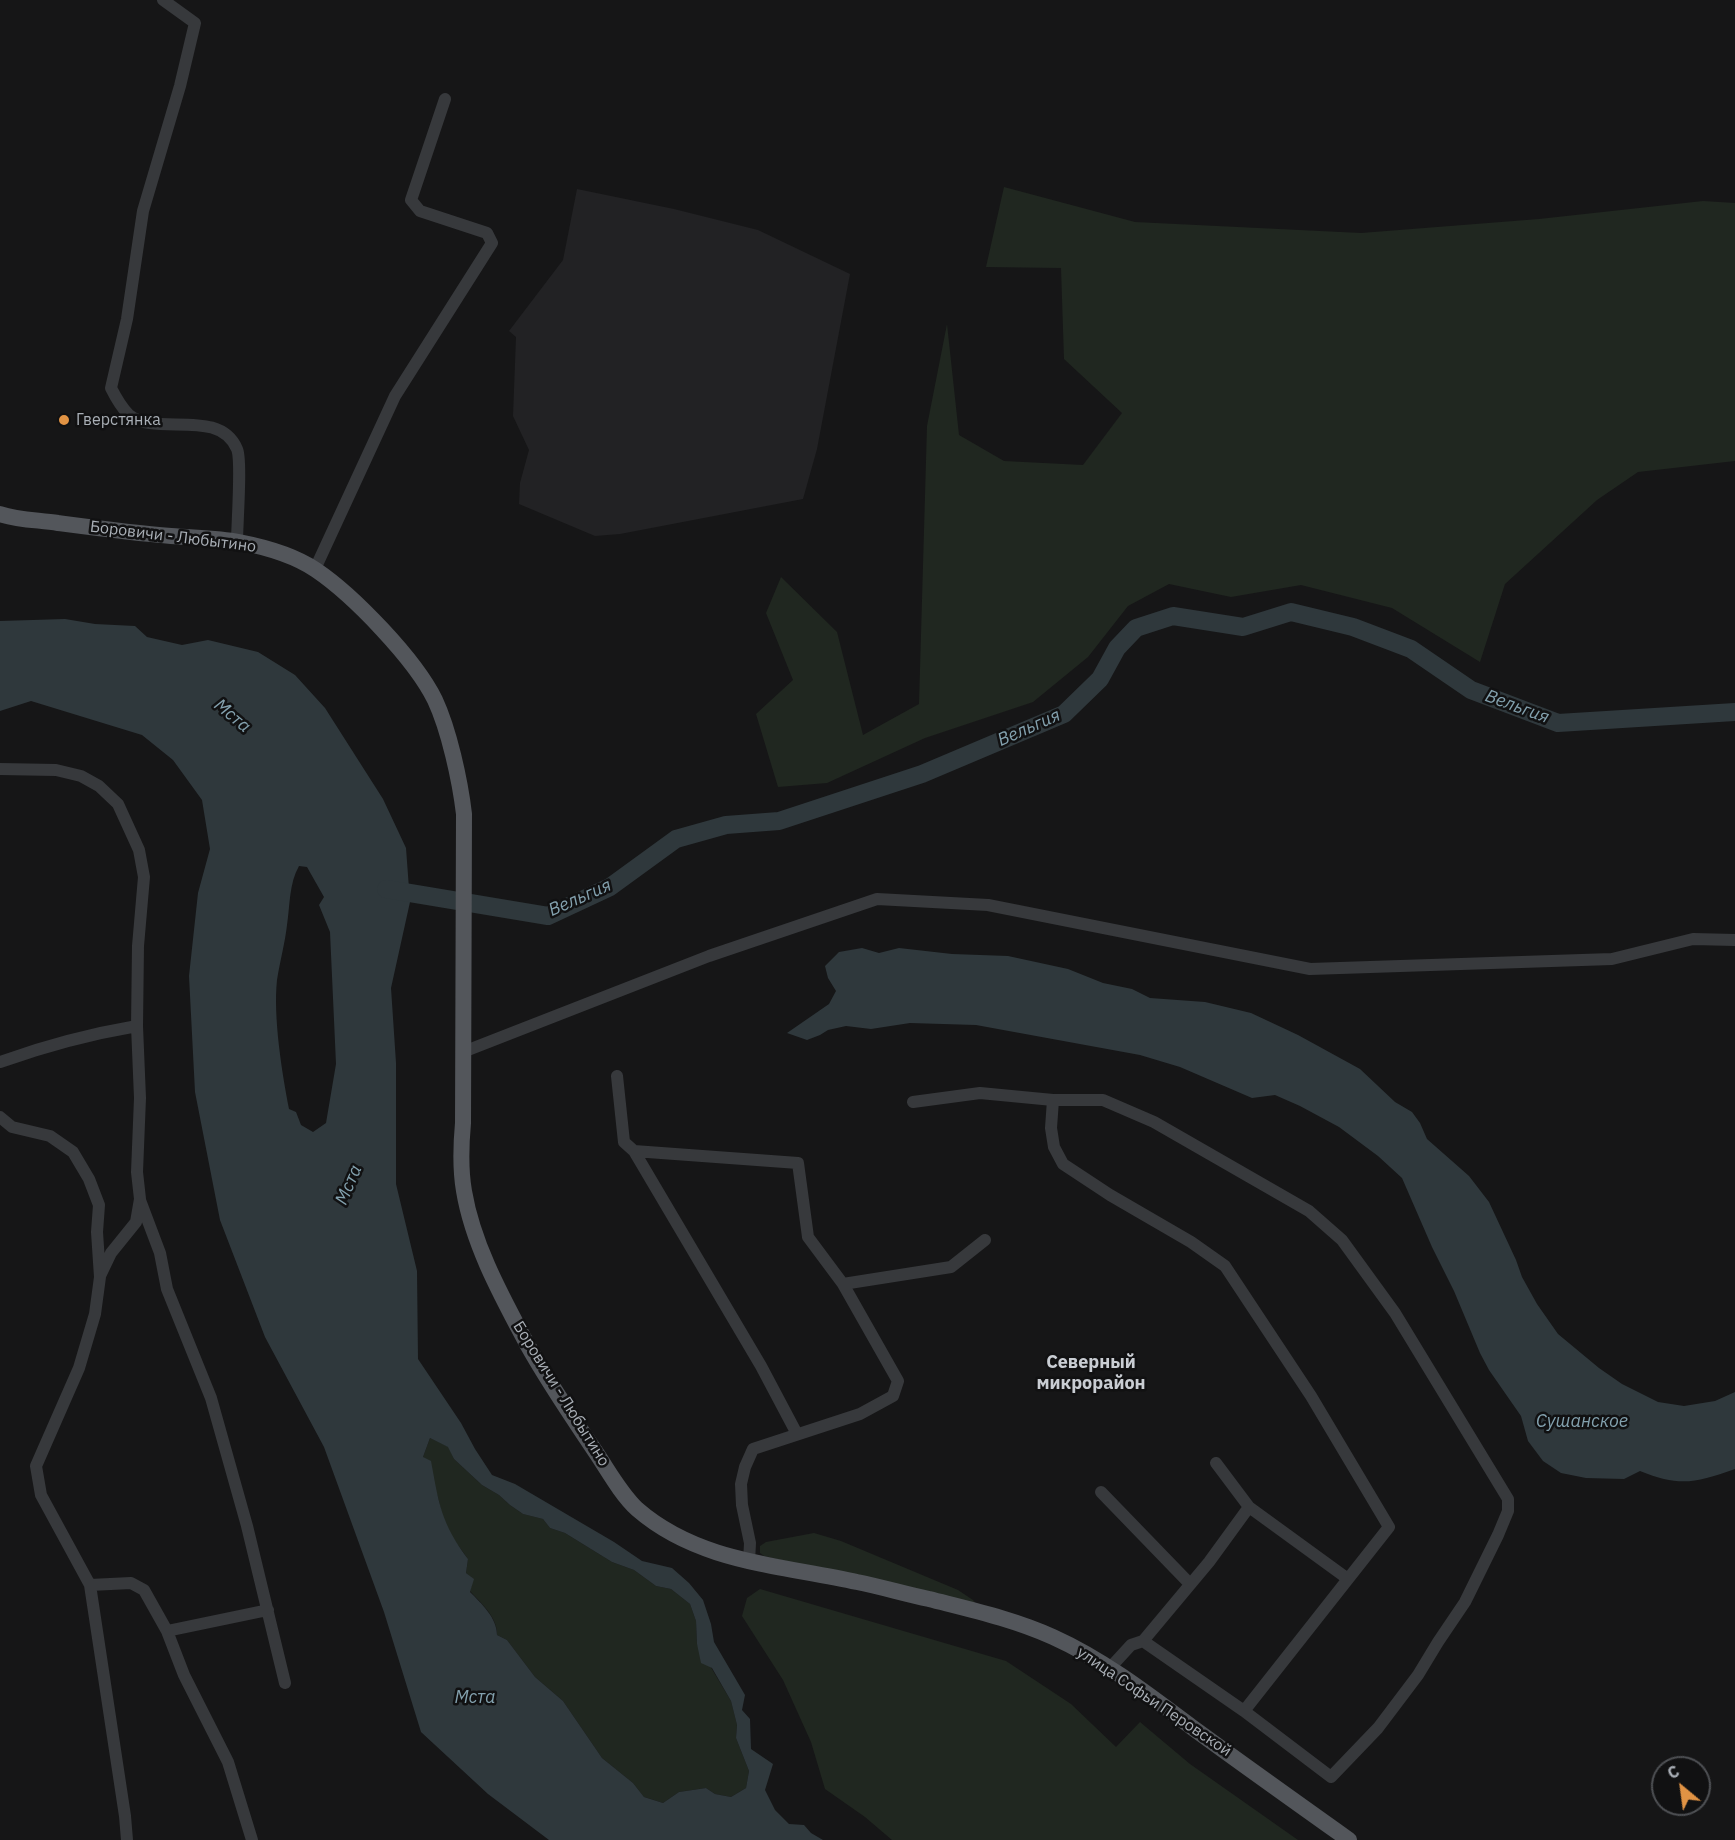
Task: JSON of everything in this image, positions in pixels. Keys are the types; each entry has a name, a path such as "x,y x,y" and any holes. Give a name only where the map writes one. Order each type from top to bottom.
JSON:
{"main road":[{"name":"Боровичи - Любытино","path":"0,514 109,530 237,542 287,555 315,569 369,618 398,648 423,681 435,699 443,720 461,787 464,832 461,1158 464,1192 476,1235 504,1300 535,1358 601,1460 635,1507 682,1538 713,1552 756,1563"},
{"name":"улица Софьи Перовской","path":"756,1563 856,1581 974,1609 1024,1625 1052,1637 1086,1653 1349,1840"}],"street":[{"path":"163,0 195,23 180,86 143,211 127,319 111,388 120,406 130,416 142,421 213,427 229,436 238,452 237,542"},
{"path":"315,569 395,396 492,243 487,233 420,211 411,200 445,99"},
{"path":"0,769 56,770 81,776 99,786 118,804 139,850 144,877 138,946 137,1026 140,1098 136,1172 140,1199 160,1253 168,1288 212,1398 285,1683"},
{"path":"463,1052 709,956 877,899 988,905 1310,969 1612,959 1693,939 1735,940"},
{"path":"0,1062 96,1033 137,1026"},
{"path":"617,1076 624,1142 634,1151 761,1366 796,1434"},
{"path":"913,1102 980,1093 1053,1100 1103,1100 1154,1122 1308,1211 1342,1240 1395,1313 1508,1499 1505,1519 1465,1602 1418,1675 1378,1728 1331,1777 1244,1711 1143,1641"},
{"path":"1053,1100 1051,1128 1054,1147 1063,1164 1110,1195 1191,1242 1222,1264 1311,1396 1389,1527 1244,1711"},
{"path":"0,1117 12,1127 50,1136 73,1152 89,1179 99,1205 97,1232 100,1277 95,1314 79,1368 36,1466 40,1495 90,1585 127,1840"},
{"path":"634,1151 798,1163 808,1237 843,1284 898,1381 893,1396 860,1414 753,1449 741,1484 742,1505 756,1563"},
{"path":"100,1277 111,1253 136,1222 140,1199"},
{"path":"843,1284 951,1267 985,1240"},
{"path":"1216,1463 1249,1507 1348,1579"},
{"path":"1101,1492 1190,1584"},
{"path":"1109,1669 1131,1645 1143,1641 1249,1507"},
{"path":"90,1585 131,1583 144,1590 167,1631 184,1675 228,1762 252,1840"},
{"path":"167,1631 268,1610"}],"shaded area":[{"path":"1004,187 1135,222 1361,233 1539,219 1703,201 1735,203 1735,461 1638,472 1597,500 1505,584 1480,662 1392,608 1301,585 1231,597 1169,584 1128,606 1088,657 1033,702 925,738 827,783 778,787 756,714 793,680 766,613 781,577 837,632 863,735 919,704 927,426 947,324 959,435 1004,461 1083,465 1122,413 1064,359 1061,268 986,267"},
{"path":"577,189 674,209 758,230 850,274 817,449 803,499 620,534 595,536 519,504 520,483 529,450 513,416 516,337 509,331 563,260"},
{"path":"430,1438 449,1447 454,1459 482,1485 523,1514 543,1519 550,1528 565,1533 612,1562 634,1570 656,1586 671,1589 690,1604 696,1621 697,1644 731,1701 737,1725 736,1738 749,1771 746,1788 731,1797 715,1794 706,1788 679,1792 663,1803 644,1797 633,1783 602,1758 563,1701 535,1677 507,1640 497,1635 492,1617 470,1591 473,1579 466,1573 468,1559 452,1537 443,1519 438,1497 423,1457"},
{"path":"814,1533 841,1541 958,1590 977,1605 764,1556 760,1553 760,1546 766,1542"},
{"path":"760,1589 1006,1661 1071,1704 1116,1747 1140,1722 1190,1764 1298,1840 892,1840 865,1817 825,1789 811,1742 783,1680 742,1616 747,1598"}],"water":[{"name":"Мста","path":"65,619 95,624 135,626 147,637 182,645 208,640 258,652 295,675 325,708 383,799 406,848 410,902 391,988 396,1063 396,1184 417,1271 418,1359 461,1423 492,1475 515,1484 642,1561 672,1568 689,1583 703,1600 714,1642 745,1695 742,1710 750,1719 751,1749 773,1764 765,1790 775,1810 789,1824 804,1825 811,1833 823,1840 549,1840 488,1794 421,1732 384,1612 324,1447 265,1337 220,1220 195,1092 189,976 198,893 210,849 202,800 173,760 142,735 31,701 0,711 0,621","holes":["299,866 307,867 324,897 319,905 330,932 336,1064 326,1123 313,1132 301,1125 296,1112 289,1109 276,1011 277,980 290,895","430,1438 448,1447 454,1459 482,1485 523,1514 543,1519 550,1528 565,1533 612,1562 634,1570 656,1586 671,1589 690,1604 696,1621 701,1663 712,1668 731,1701 737,1725 736,1738 749,1771 746,1788 731,1797 715,1794 706,1788 679,1792 663,1803 644,1797 633,1783 602,1758 563,1701 535,1677 507,1640 497,1635 492,1617 470,1592 474,1579 466,1573 468,1559 452,1535 442,1513 431,1461 423,1457"]},
{"name":"Сушанское","path":"862,948 879,953 899,948 952,954 1008,956 1068,969 1103,983 1132,989 1150,998 1205,1002 1251,1013 1298,1035 1360,1069 1395,1102 1412,1112 1427,1139 1469,1176 1489,1202 1522,1277 1558,1334 1622,1384 1658,1402 1684,1406 1715,1401 1735,1392 1735,1469 1688,1481 1666,1479 1640,1471 1624,1479 1586,1478 1561,1473 1543,1461 1528,1441 1521,1416 1480,1353 1402,1178 1378,1156 1339,1127 1300,1106 1275,1095 1252,1098 1180,1067 1140,1055 976,1025 910,1023 871,1029 846,1026 828,1030 807,1040 787,1033 829,1004 836,991 828,978 825,966 839,952"}],"waterway":[{"name":"Вельгия","path":"386,889 548,916 610,887 676,839 726,825 779,821 922,774 1064,714 1100,679 1117,648 1136,628 1173,616 1243,627 1291,612 1353,627 1411,649 1471,690 1558,723 1735,712"}],"place":[{"name":"Гверстянка","path":"64,420"}],"district":[{"name":"Северный микрорайон","path":"1091,1373"}]}
